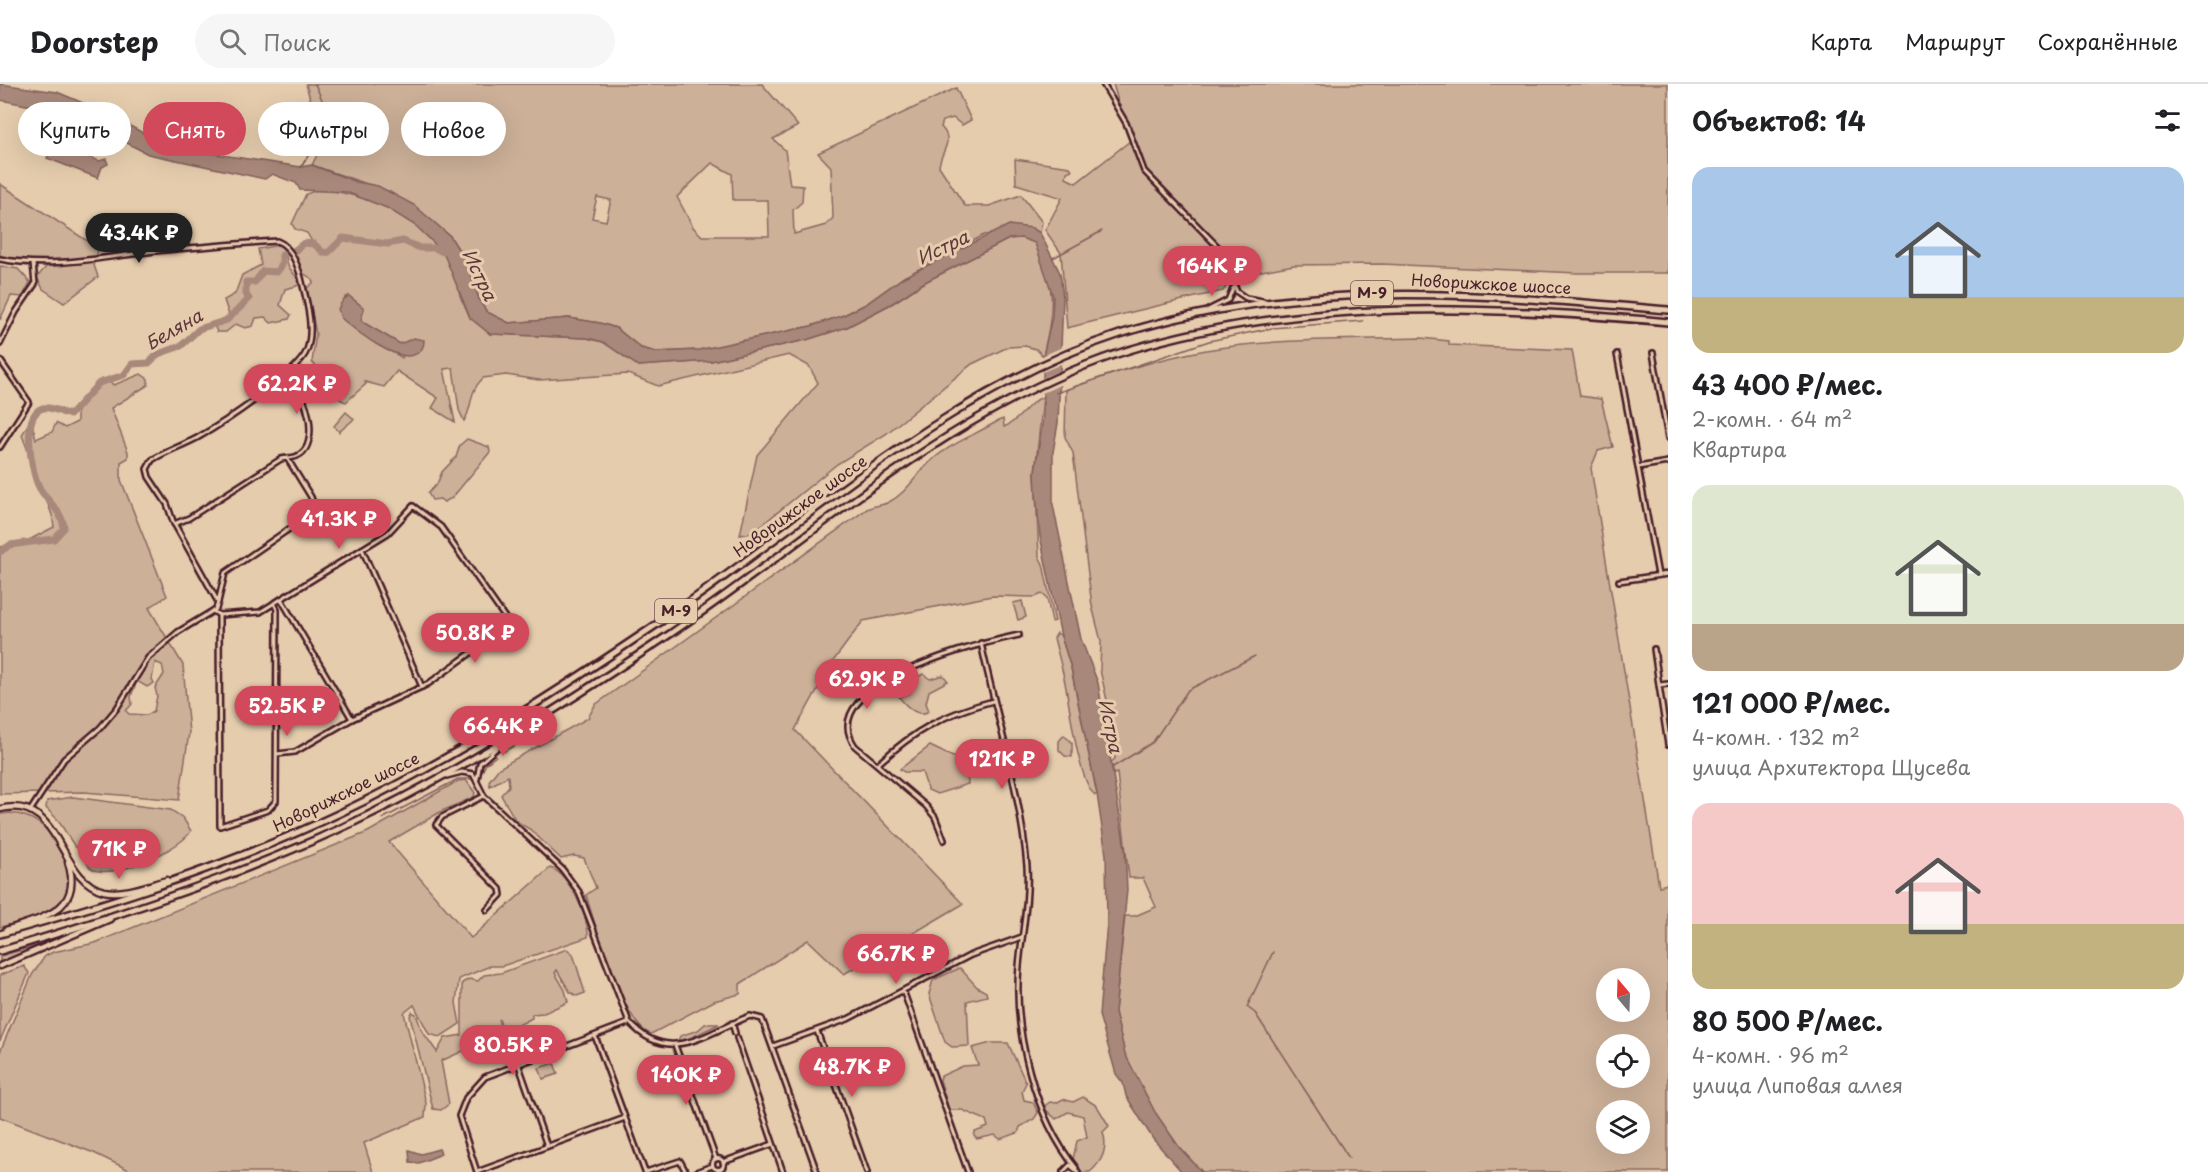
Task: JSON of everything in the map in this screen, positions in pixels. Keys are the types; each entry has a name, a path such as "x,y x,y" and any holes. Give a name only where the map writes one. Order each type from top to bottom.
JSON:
{"highway":[{"name":"Новорижское шоссе","path":"0,933 179,878 228,860 334,816 400,782 507,720 606,658 708,589 926,430 1005,384 1083,348 1119,335 1200,314 1268,302 1369,294 1426,293 1539,299 1668,310"},
{"name":"Новорижское шоссе","path":"0,951 128,910 309,842 417,789 519,730 687,622 897,470 958,429 1010,400 1126,351 1170,339 1240,325 1315,315 1415,311 1493,312 1668,322"}],"street":[{"path":"1104,84 1126,123 1144,171 1221,250 1233,286 1240,296 1268,302"},
{"path":"0,259 33,263 98,260 155,251 277,241 288,247 303,282 309,337 303,359 287,375 208,431 148,464 147,473 167,504 174,524 218,602"},
{"path":"0,344 16,312 35,284 33,263"},
{"path":"1200,314 1228,300 1233,286"},
{"path":"1653,353 1668,438"},
{"path":"1617,354 1658,575"},
{"path":"0,360 29,402 0,447"},
{"path":"174,524 189,518 255,478 278,460 297,456 303,452 311,436 304,400 287,375"},
{"path":"30,812 64,759 100,728 117,708 148,658 178,632 213,611 218,602 225,573 308,516 314,507 311,497 287,458"},
{"path":"1638,467 1668,462"},
{"path":"213,611 219,615 255,614 388,533 413,506 441,527 508,622 507,627 422,687 352,718 295,752 277,754"},
{"path":"362,548 422,687"},
{"path":"1619,581 1668,574"},
{"path":"281,599 352,718"},
{"path":"219,615 220,826 273,807 276,801 277,610 274,603"},
{"path":"944,840 940,828 926,806 855,746 848,733 847,719 854,707 878,688 919,664 981,643 1019,635"},
{"path":"981,643 1025,849 1027,902 1018,968 1020,1030 1039,1097 1066,1155 1077,1170"},
{"path":"1654,649 1668,745"},
{"path":"1659,685 1668,684"},
{"path":"878,764 916,731 953,713 994,701"},
{"path":"477,781 478,767 484,758 519,730"},
{"path":"417,789 462,771 471,772 484,796 562,869 579,892 629,1022 647,1040 655,1044 675,1045 750,1016 759,1016 764,1023 817,1172"},
{"path":"484,796 442,818 436,825 500,889 501,895 488,910"},
{"path":"0,809 17,808 30,812 49,826 82,878 104,890 125,891 179,878"},
{"path":"0,933 51,914 65,902 72,882 66,854"},
{"path":"0,966 128,910"},
{"path":"772,1046 863,1012 971,955 1022,937"},
{"path":"904,992 968,1172"},
{"path":"626,1118 477,1172 459,1116 461,1107 485,1077 629,1022"},
{"path":"732,1023 735,1033"},
{"path":"817,1031 867,1172"},
{"path":"595,1035 646,1172 676,1161 681,1161 686,1172"},
{"path":"737,1038 783,1172"},
{"path":"675,1045 716,1159 723,1162 773,1144"},
{"path":"518,1063 547,1146"},
{"path":"1066,1155 1064,1170 1077,1170"},
{"path":"696,1172 712,1166 716,1159"},
{"path":"712,1166 719,1171 723,1162"}],"shaded area":[{"path":"0,84 57,92 81,102 18,103 0,100"},
{"path":"306,84 762,84 798,126 773,139 785,150 790,185 803,186 802,202 793,210 794,234 826,225 833,218 831,167 818,153 956,88 971,120 962,125 953,118 943,121 941,127 947,137 947,142 939,166 965,206 989,206 1021,195 1042,222 1040,233 1031,228 984,235 904,277 866,304 844,315 811,326 699,350 656,352 641,348 616,328 600,323 569,318 509,323 487,312 480,302 467,263 450,236 431,220 390,192 312,165 316,156 389,156 389,102 311,102","holes":["712,163 732,174 733,200 768,200 769,236 702,236 693,227 677,197","597,197 611,200 606,221 592,218"]},
{"path":"1113,84 1668,84 1668,273 1578,273 1382,264 1294,265 1241,275 1229,267 1223,280 1226,287 1223,291 1067,328 1061,253 1045,230 1062,198 1016,184 1015,159 1070,167 1072,170 1067,172 1066,178 1076,183 1130,141"},
{"path":"131,127 143,133 143,151 131,145"},
{"path":"48,156 86,156 99,161 106,159 108,164 102,167 98,178 47,158"},
{"path":"157,156 228,156 301,167 312,165 357,182 378,186 414,205 450,236 467,263 480,302 487,312 509,323 569,318 600,323 616,328 641,348 656,352 699,350 811,326 844,315 866,304 904,277 1009,225 1032,228 1040,233 1060,273 1063,298 1058,423 1053,452 1053,505 1081,639 1098,683 1125,848 1127,890 1115,1012 1125,1054 1155,1112 1179,1147 1202,1172 1182,1172 1153,1139 1126,1096 1123,1083 1116,1074 1099,1015 1107,923 1106,855 1097,794 1071,668 1061,636 1040,536 1035,472 1043,417 1043,356 1052,317 1053,296 1035,243 1021,238 1009,239 925,282 893,303 847,327 806,340 711,361 638,366 603,342 587,338 490,334 470,318 443,252 416,226 387,208 346,192 300,190 296,183 272,174 265,179"},
{"path":"0,184 86,240 98,251 96,258 28,261 0,256"},
{"path":"320,189 376,203 411,222 427,234 450,264 463,303 475,320 490,334 587,338 603,342 638,366 711,361 806,340 847,327 893,303 925,282 1009,239 1021,237 1035,243 1047,273 1051,299 1049,326 1043,356 1036,349 1025,346 1008,347 972,364 886,434 837,464 752,533 740,535 757,455 818,383 809,366 789,355 658,386 628,374 539,380 506,375 483,378 475,389 464,421 459,410 453,368 444,369 455,422 432,408 438,398 397,371 384,387 365,382 366,384 346,402 336,396 330,379 312,362 316,334 307,288 313,283 312,279 303,273 295,254 311,240 307,233 295,229 292,224 306,194","holes":["349,296 364,308 361,320 364,323 400,344 411,341 402,358 341,318 345,297"]},
{"path":"279,245 285,250 288,266 300,282 297,286 285,289 280,305 291,315 289,319 271,323 265,317 256,318 253,326 245,328 236,324 226,332 217,332 214,325 229,315 224,300 235,294 242,275 261,265 258,249"},
{"path":"93,262 98,277 64,303 43,289 37,277 47,266"},
{"path":"0,266 18,269 30,282 23,297 11,296 0,320"},
{"path":"349,296 364,308 361,320 364,323 400,344 414,338 424,340 421,350 411,356 401,355 378,346 357,331 341,318 338,309 343,300"},
{"path":"1421,338 1449,341 1449,345 1572,350 1580,396 1601,399 1613,447 1598,451 1591,468 1659,886 1668,884 1668,1172 1202,1172 1179,1147 1155,1113 1125,1054 1115,1012 1125,916 1135,916 1156,907 1143,878 1129,878 1117,773 1114,774 1111,762 1115,759 1109,709 1100,670 1101,641 1092,606 1073,453 1065,437 1066,390 1135,367 1206,350 1287,341"},
{"path":"141,374 148,379 148,385 111,408 128,452 128,458 121,462 121,480 167,596 149,608 183,665 189,733 179,800 84,792 0,794 0,547 29,540 54,527 52,515 22,435 31,419 36,439 52,432 56,423 65,428 77,422 77,406 103,379 114,385","holes":["155,662 162,665 164,674 155,688 157,696 154,711 147,715 129,714 126,711 132,704 131,696 137,681 147,687 154,683 152,679"]},
{"path":"1043,397 1035,472 1039,556 1043,564 1055,621 1052,622 1047,598 1042,594 1035,597 992,596 863,621 834,660 795,730 963,904 844,974 808,940 740,984 740,994 714,1001 651,1034 641,1027 631,1013 611,972 586,895 596,888 584,858 574,856 561,859 531,830 516,821 501,795 509,786 508,776 490,786 489,781 499,768 588,718 595,705 867,509 895,499 942,452 998,421 1003,419 1004,427 1010,424 1032,403"},
{"path":"346,412 354,419 339,432 334,426"},
{"path":"467,439 489,447 490,452 452,498 444,502 440,499 432,500 428,493 437,484 442,472 456,457 460,445"},
{"path":"1022,601 1026,617 1018,620 1013,603"},
{"path":"1057,633 1061,636 1071,668 1097,794 1095,795 1089,788 1080,761 1054,638"},
{"path":"923,674 930,679 943,675 948,681 929,691 926,703 929,711 921,713 909,707 899,697 910,693 910,682"},
{"path":"1064,735 1072,743 1072,757 1065,756 1059,750 1059,741"},
{"path":"930,746 953,757 970,754 973,760 967,768 968,784 937,794 928,790 922,772 904,772 900,769"},
{"path":"466,780 475,793 474,797 442,811 389,842 471,938 550,868 564,878 571,887 585,919 588,937 502,966 490,966 459,979 456,1003 460,1024 440,1037 429,1034 414,1005 404,1013 426,1103 425,1117 364,1143 373,1172 133,1172 94,1153 0,1117 0,1052 32,975 45,956 53,952 95,943 368,832 458,781"},
{"path":"73,797 171,810 183,818 191,831 169,850 150,859 112,871 97,871 88,864 87,851 75,847 58,820 46,808 47,801"},
{"path":"0,814 22,815 40,824 55,841 65,864 68,888 64,898 51,911 38,917 0,927"},
{"path":"43,944 0,963 0,956"},
{"path":"567,949 573,954 585,993 577,996 570,992 557,970 555,973 565,990 568,1002 544,1013 532,1014 532,1018 507,1031 503,1030 499,1019 499,1035 441,1061 449,1104 441,1110 433,1109 410,1016 412,1012 416,1014 422,1031 437,1052 445,1038 462,1035 462,983 469,979 478,981 484,975 501,973"},
{"path":"24,966 29,973 0,1041 0,975"},
{"path":"960,968 977,987 986,992 987,996 967,1001 969,1046 952,1047 945,1042 929,994 933,980"},
{"path":"705,1024 719,1024 690,1038 678,1041 680,1036 698,1030"},
{"path":"991,1043 1008,1043 1026,1083 1022,1091 1024,1100 1033,1102 1038,1113 1034,1119 1020,1127 1018,1133 1000,1139 995,1135 977,1139 974,1136 975,1132 988,1127 986,1120 962,1110 949,1110 940,1080 941,1076 963,1066 978,1065 972,1048"},
{"path":"554,1063 558,1074 543,1079 539,1068"},
{"path":"1083,1097 1097,1106 1109,1126 1103,1132 1105,1143 1103,1154 1090,1172 1082,1172 1073,1159 1077,1141 1087,1137 1083,1116 1068,1112 1056,1119 1043,1107 1050,1102 1056,1103 1063,1099 1073,1102"},
{"path":"439,1149 441,1153 439,1155 419,1163 410,1162 409,1150 421,1154"}],"pier":[{"path":"1065,346 1064,363 1040,373 1040,357"},
{"path":"1063,369 1062,384 1040,394 1040,379"}],"waterway":[{"path":"301,167 331,120 315,84"},
{"path":"1053,258 1102,231"},
{"name":"Беляна","path":"0,552 10,545 54,539 64,528 57,510 38,485 33,467 30,431 36,412 46,408 70,415 99,383 124,375 132,364 149,363 158,354 181,346 199,329 227,320 249,299 246,294 246,282 255,282 263,271 277,272 282,265 282,255 295,250 304,243 314,244 324,253 329,252 343,238 387,244 403,241 420,248 435,248 443,252 449,248"},
{"path":"1056,393 1209,341 1272,328 1363,321"},
{"name":"Истра","path":"1113,767 1153,742 1188,690 1255,656"},
{"path":"503,752 532,736"},
{"path":"481,774 486,764 496,756"},
{"path":"382,819 458,779 471,779"},
{"path":"1273,952 1247,1007 1255,1013 1349,1158"}]}
